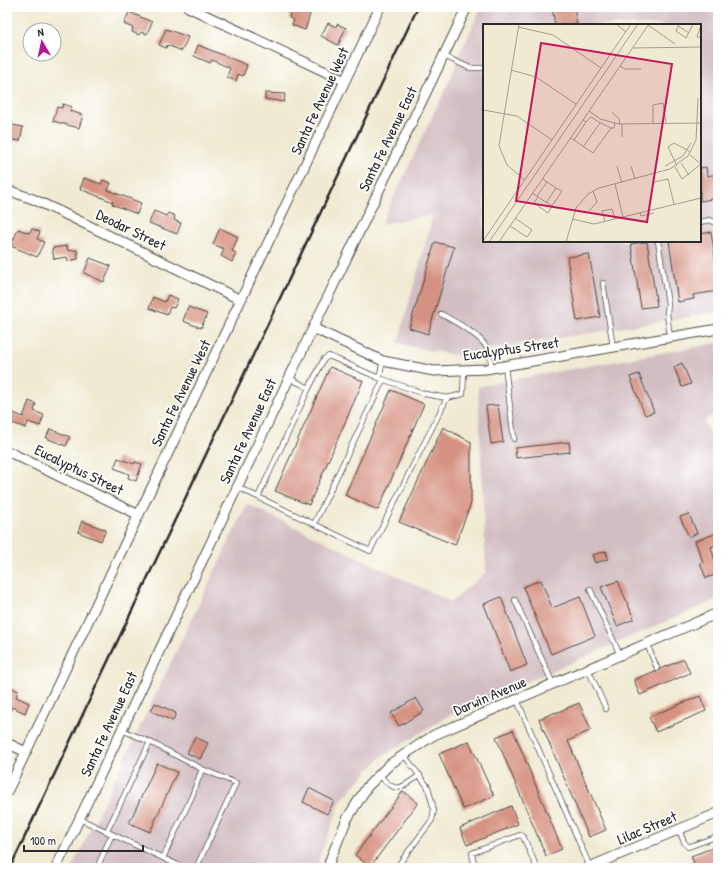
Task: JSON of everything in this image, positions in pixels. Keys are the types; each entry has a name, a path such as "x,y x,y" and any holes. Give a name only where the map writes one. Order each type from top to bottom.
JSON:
{"street":[{"path":"188,7 345,81"},
{"name":"Santa Fe Avenue West","path":"7,792 380,7"},
{"name":"Santa Fe Avenue East","path":"56,868 289,378 468,7"},
{"name":"Deodar Street","path":"7,190 33,199 70,216 241,300"},
{"name":"Eucalyptus Street","path":"313,328 383,360 434,370 492,368 718,329"},
{"name":"Eucalyptus Street","path":"7,451 139,515"},
{"name":"Darwin Avenue","path":"329,868 330,860 347,818 367,787 390,764 434,735 718,613"},
{"path":"7,743 26,752"},
{"name":"Lilac Street","path":"589,867 718,814"}],"lane":[{"path":"444,56 470,68 483,68"},
{"path":"701,222 710,220 718,224"},
{"path":"658,242 668,304 667,313 670,338"},
{"path":"603,283 613,348"},
{"path":"442,314 465,328 486,345 489,351 492,368"},
{"path":"258,497 324,359 329,356 381,379 425,394 447,398 463,394 464,370"},
{"path":"314,524 381,379 383,360"},
{"path":"505,366 514,439"},
{"path":"289,378 309,388"},
{"path":"237,487 370,551 447,398"},
{"path":"590,589 620,655"},
{"path":"515,600 553,684"},
{"path":"647,644 657,668"},
{"path":"588,669 606,709"},
{"path":"517,700 589,867"},
{"path":"122,730 150,742 202,769 236,783 196,868"},
{"path":"106,831 150,742"},
{"path":"399,864 432,820 434,810 428,787 404,755"},
{"path":"163,858 192,796 202,769"},
{"path":"379,775 388,784 396,789 401,788 420,775"},
{"path":"80,819 184,868"},
{"path":"679,830 688,848 718,836"},
{"path":"97,868 112,834"},
{"path":"476,868 472,853 520,835 523,836 537,868"}],"shaded area":[{"path":"482,7 718,7 718,312 456,355 430,351 398,343 433,215 381,224 453,73 460,52"},
{"path":"718,343 718,411 704,421 718,453 718,599 448,716 380,758 342,799 319,858 317,868 72,868 247,504 451,602 486,572 478,387 493,383"}],"building":[{"path":"292,7 311,11 305,30 292,25 294,20 289,18"},
{"path":"552,7 574,7 577,24 555,24"},
{"path":"129,12 152,22 147,34 141,32 139,35 132,32 133,28 124,24"},
{"path":"328,23 336,27 337,24 346,28 338,45 321,36"},
{"path":"166,29 188,37 182,51 167,45 166,48 159,45"},
{"path":"198,45 247,65 243,76 238,74 236,81 227,77 230,68 212,60 210,63 194,56"},
{"path":"265,93 285,94 284,102 265,99"},
{"path":"63,104 72,107 70,111 83,115 79,128 53,121 57,107 62,108"},
{"path":"12,125 23,127 20,141 7,139 7,130 11,130"},
{"path":"706,167 707,176 718,174 718,198 701,201 701,168"},
{"path":"84,178 101,184 103,180 111,183 108,190 141,203 137,214 112,204 113,202 80,189"},
{"path":"154,211 166,216 168,213 175,216 174,220 181,223 177,234 149,223"},
{"path":"220,228 238,237 232,251 236,253 232,262 221,256 224,249 213,244"},
{"path":"18,229 29,233 32,229 40,232 37,239 44,242 37,257 11,246"},
{"path":"711,232 718,276 718,291 693,295 694,299 678,302 669,242 701,242 701,234"},
{"path":"435,242 454,247 428,334 409,328"},
{"path":"647,242 657,306 641,308 631,244"},
{"path":"67,246 68,251 77,250 78,259 68,261 67,257 54,259 52,248"},
{"path":"589,254 600,317 577,321 567,257"},
{"path":"90,258 111,266 104,282 84,273"},
{"path":"168,295 178,299 174,308 170,307 167,315 149,308 153,297 165,302"},
{"path":"188,307 207,314 201,328 183,321"},
{"path":"682,363 691,384 682,387 674,367"},
{"path":"330,367 363,381 309,505 275,491"},
{"path":"639,374 654,412 645,415 630,377"},
{"path":"391,390 424,404 378,510 345,495"},
{"path":"29,401 36,404 34,411 44,415 40,426 28,422 26,428 7,421 7,410 23,417"},
{"path":"498,405 503,442 491,444 486,406"},
{"path":"443,427 471,442 471,503 455,545 399,522"},
{"path":"50,429 70,437 66,446 46,438"},
{"path":"569,442 570,452 516,458 515,448"},
{"path":"118,458 134,464 135,462 142,464 136,481 128,478 129,474 114,468"},
{"path":"689,514 697,533 689,537 680,517"},
{"path":"82,521 106,530 101,541 78,532"},
{"path":"718,533 718,544 711,547 718,571 714,572 715,575 706,578 700,563 703,562 695,541"},
{"path":"606,551 608,559 595,563 592,555"},
{"path":"541,580 552,608 580,597 595,636 551,654 523,587"},
{"path":"618,581 634,619 617,626 601,587"},
{"path":"501,597 527,665 510,672 484,604"},
{"path":"684,659 690,673 640,695 634,680 655,671 659,671 660,669"},
{"path":"11,687 18,691 16,697 29,703 25,713 12,707 7,718 7,696"},
{"path":"700,696 706,711 656,732 649,717"},
{"path":"416,698 424,711 399,726 391,713"},
{"path":"155,703 176,713 173,721 151,711"},
{"path":"579,703 591,730 568,741 606,830 589,837 539,719"},
{"path":"513,730 562,849 546,856 496,737"},
{"path":"195,737 208,743 200,759 187,753"},
{"path":"469,741 494,796 463,809 439,754"},
{"path":"157,763 177,772 150,832 129,823"},
{"path":"309,788 334,801 327,814 303,802"},
{"path":"403,791 418,803 370,867 355,855"},
{"path":"511,806 518,824 467,845 460,828"},
{"path":"718,846 718,868 696,868 691,856"}],"railway":[{"path":"10,868 418,7"}]}
